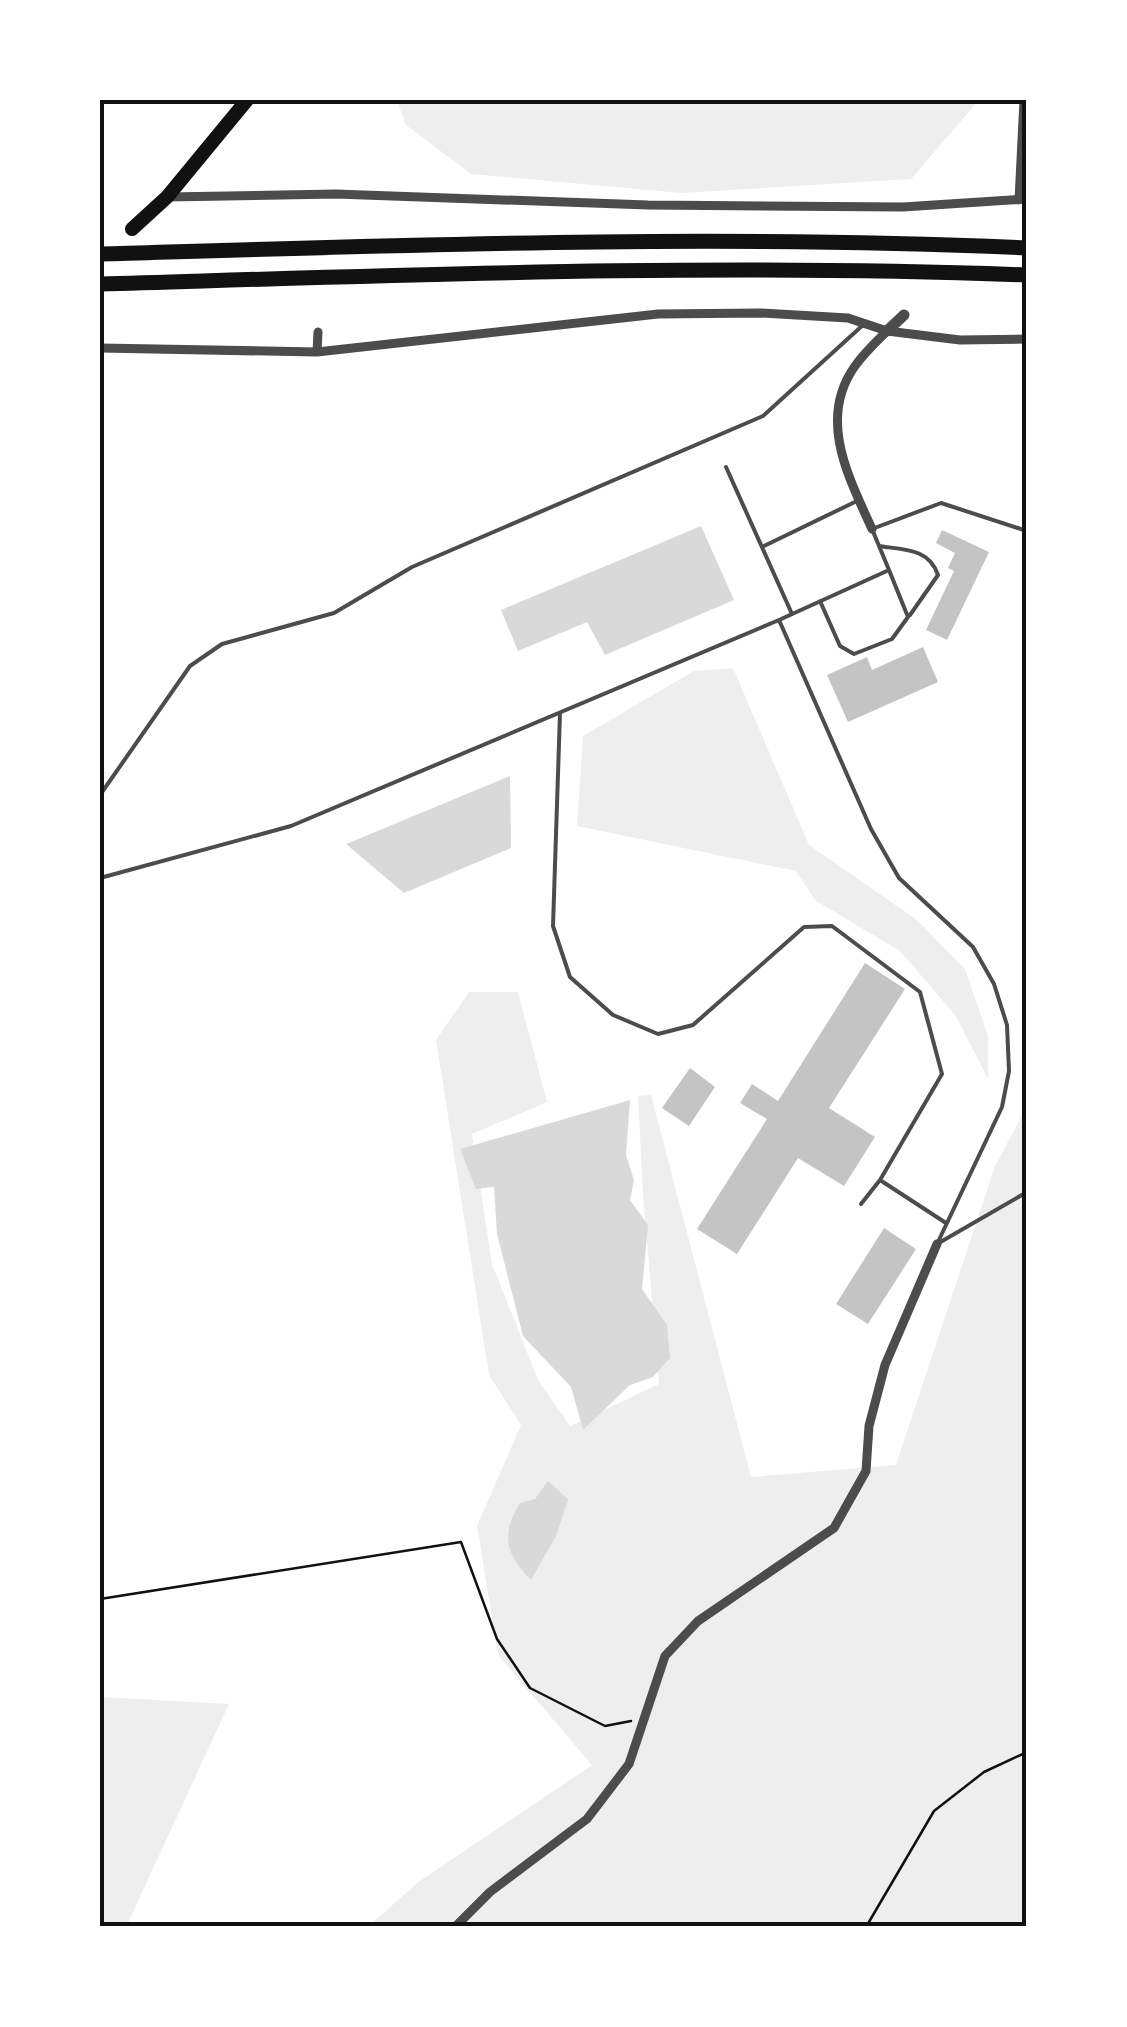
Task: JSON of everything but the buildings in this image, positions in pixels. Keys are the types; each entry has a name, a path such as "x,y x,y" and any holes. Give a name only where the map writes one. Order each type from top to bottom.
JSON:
{"highway":[{"path":"100,254 688,238 874,240 1027,248"},
{"path":"100,284 685,269 866,268 1027,275"}],"main road":[{"path":"132,230 167,198 246,100"}],"street":[{"path":"167,198 336,194 648,206 903,207 1023,199 1024,100"},
{"path":"335,209 336,194"},
{"path":"100,348 317,352 658,314 760,313 848,318 887,331 960,340 1027,339"},
{"path":"872,529 844,466 836,419 840,394 854,367 904,315"},
{"path":"317,352 318,332"},
{"path":"455,1927 490,1892 587,1819 629,1764 664,1656 698,1620 834,1528 866,1471 868,1426 885,1365 936,1244"}],"lane":[{"path":"100,795 190,666 222,644 334,613 412,566 762,416 864,323"},
{"path":"726,467 792,614"},
{"path":"764,547 859,500"},
{"path":"908,617 872,529 941,503 1027,531"},
{"path":"820,601 840,646 854,654 892,638 938,575 934,563 922,552 879,546"},
{"path":"100,878 291,826 889,570"},
{"path":"779,620 871,829 898,878 972,947 994,984 1007,1025 1009,1071 1002,1106 936,1244"},
{"path":"560,713 554,926 570,977 613,1015 658,1034 692,1025 804,928 832,926 920,992 942,1074 880,1180 861,1204"},
{"path":"880,1180 946,1223"},
{"path":"936,1244 1027,1192"}],"path":[{"path":"100,1598 461,1542 496,1639 530,1688 605,1726 642,1720"},
{"path":"866,1927 934,1811 984,1772 1027,1752"}],"shaded area":[{"path":"397,100 979,100 911,179 681,193 471,174 406,125"},
{"path":"701,526 734,600 605,655 587,622 518,651 501,610"},
{"path":"733,668 809,845 917,920 965,969 988,1036 988,1079 956,1016 900,951 815,900 796,871 577,826 583,736 694,671"},
{"path":"510,776 511,848 404,893 346,844"},
{"path":"469,992 518,992 547,1102 472,1134 492,1264 538,1380 570,1426 659,1384 638,1096 651,1095 751,1477 896,1465 995,1166 1027,1106 1027,1927 368,1927 417,1883 592,1765 498,1655 477,1526 521,1425 489,1375 436,1040"},
{"path":"630,1100 626,1155 634,1180 630,1200 648,1225 642,1289 667,1325 670,1358 653,1377 630,1385 583,1430 571,1387 523,1336 497,1234 494,1187 476,1189 460,1149"},
{"path":"548,1481 568,1499 556,1536 531,1580 511,1553 508,1535 520,1503 535,1499"},
{"path":"100,1697 229,1704 126,1927 100,1927"}]}
